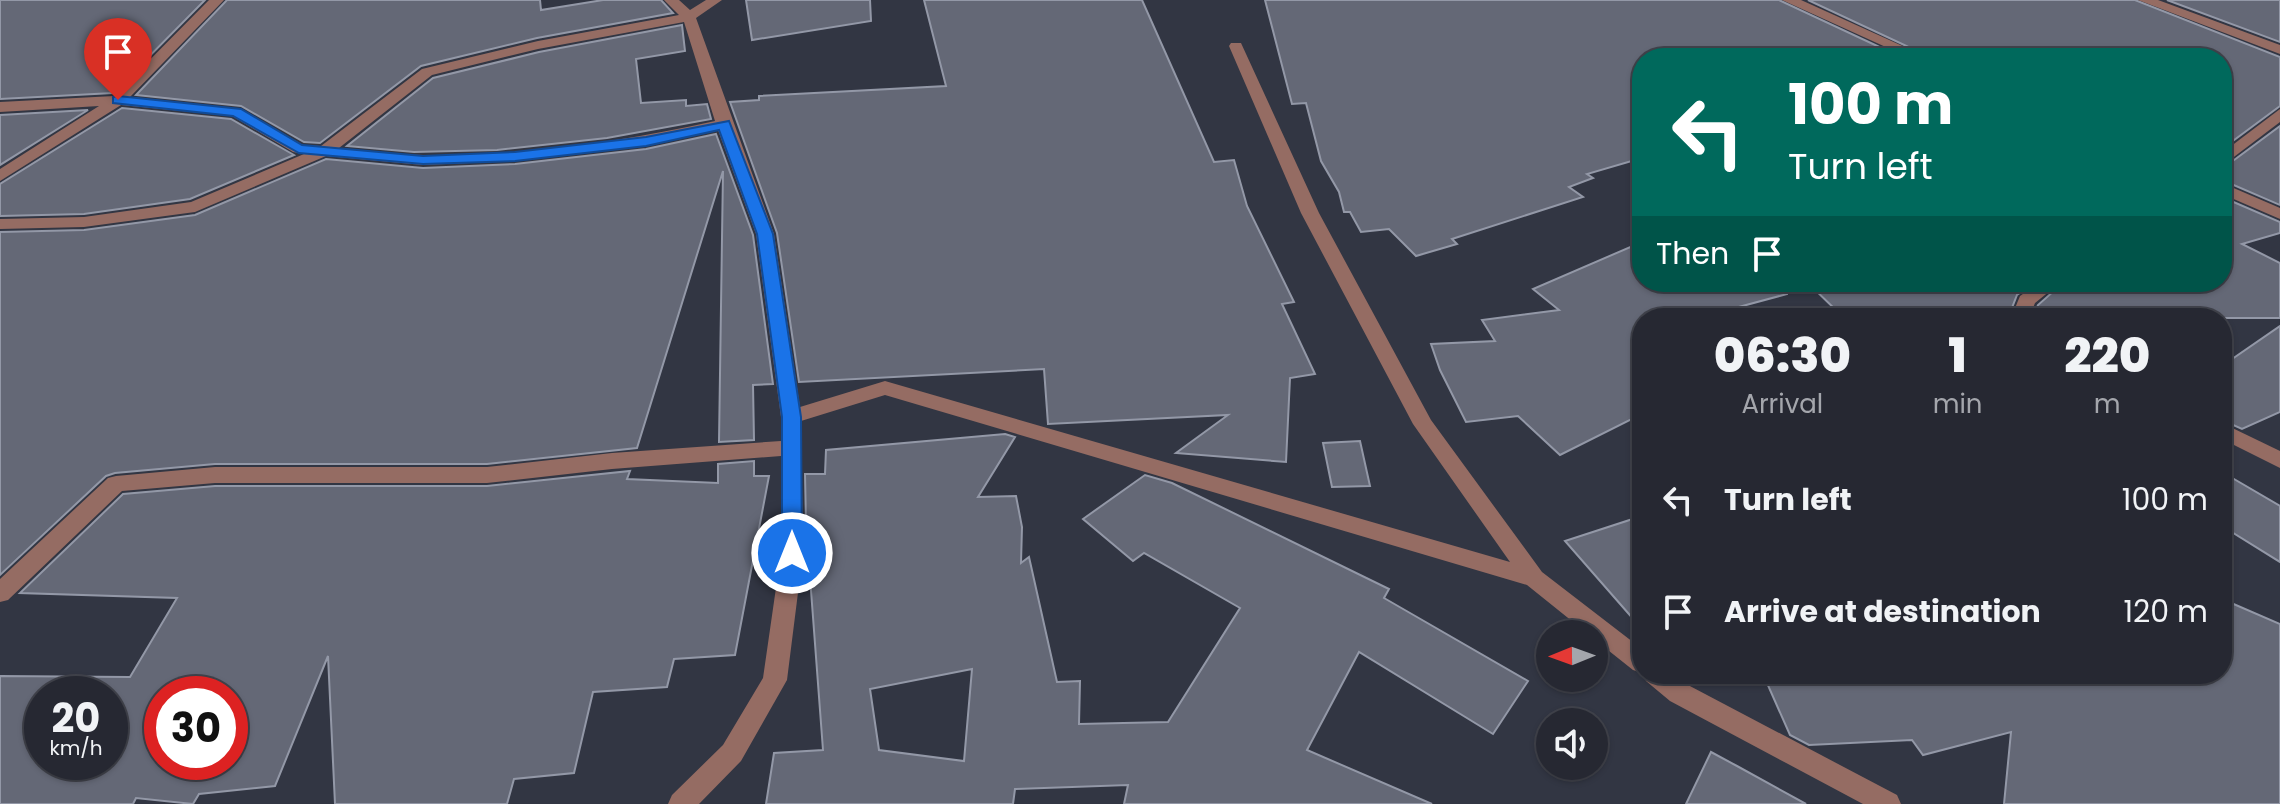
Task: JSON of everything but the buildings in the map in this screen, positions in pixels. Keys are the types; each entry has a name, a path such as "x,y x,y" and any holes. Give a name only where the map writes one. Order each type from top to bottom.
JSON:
{"street":[{"path":"0,176 118,100 217,0"},
{"path":"671,0 689,17 765,234 791,417 792,448 792,553 775,680 732,753 681,804"},
{"path":"0,224 84,222 195,207 325,151 427,72 538,45 689,17 715,0"},
{"path":"1789,0 1899,48"},
{"path":"2145,0 2280,50"},
{"path":"1236,46 1310,213 1423,424 1534,578 1632,655"},
{"path":"0,107 118,100 236,112 299,149 423,160 515,156 646,141 724,124"},
{"path":"2232,153 2280,114"},
{"path":"2232,192 2280,214"},
{"path":"2024,308 2027,300 2038,292"},
{"path":"791,417 885,388 1534,578"},
{"path":"2232,435 2280,460"},
{"path":"0,593 116,484 215,475 487,475 612,461 792,448"},
{"path":"1668,684 1679,693 1888,804"}],"route":[{"path":"118,100 236,112 299,149 423,160 515,156 646,141 724,124 765,234 791,417 792,553"}]}
